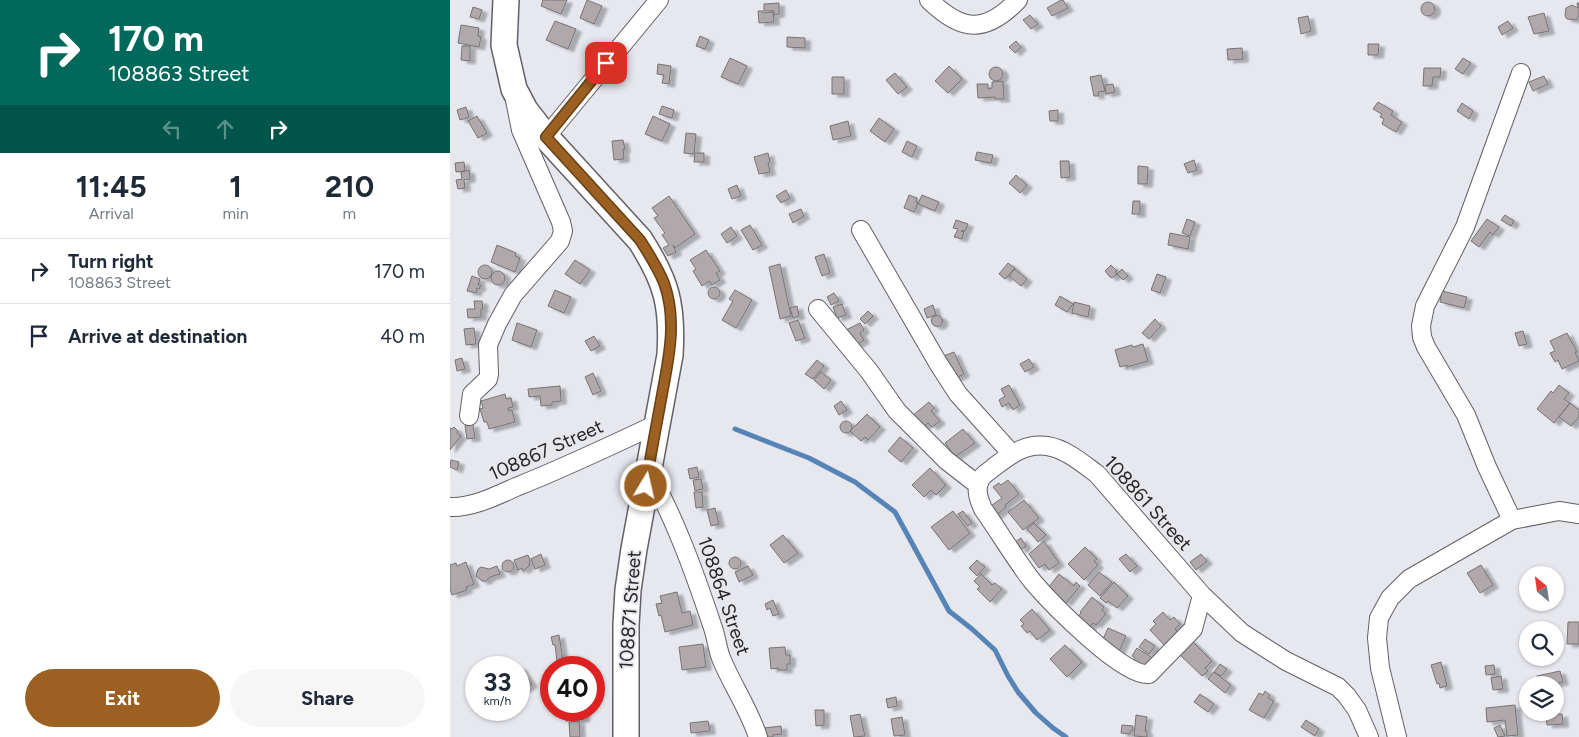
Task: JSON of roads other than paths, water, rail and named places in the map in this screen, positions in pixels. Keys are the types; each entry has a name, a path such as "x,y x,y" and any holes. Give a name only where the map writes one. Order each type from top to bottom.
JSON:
{"street":[{"name":"108871 Street","path":"506,0 504,45 514,89 525,110 546,137 640,240 664,283 669,303 671,327 670,355 628,590 626,737"},
{"path":"546,137 659,0"},
{"path":"929,0 955,21 970,26 994,20 1018,0"},
{"path":"1512,520 1487,467 1466,415 1426,347 1422,337 1421,326 1425,306 1466,227 1521,73"},
{"path":"470,416 472,394 485,382 489,374 488,345 497,324 513,295 560,241 563,231 561,222 521,130 514,89"},
{"path":"861,230 958,394 1012,454"},
{"path":"818,309 869,370 897,411 946,460 978,484 978,499 983,509 1034,582 1060,611 1104,651 1134,671 1143,675 1149,674 1193,629 1202,595"},
{"name":"108867 Street","path":"450,507 474,502 562,469 657,424"},
{"name":"108861 Street","path":"978,484 983,476 1012,454 1027,447 1047,446 1058,449 1077,459 1097,474 1202,595 1242,633 1286,661 1338,687 1357,710 1370,737"},
{"name":"108864 Street","path":"648,470 661,493 685,547 713,626 720,655 729,677 754,724 758,737"},
{"path":"1397,737 1380,668 1377,638 1379,618 1390,598 1409,580 1512,520 1558,511 1579,514"}],"waterway":[{"path":"735,429 809,458 855,482 895,512 949,611 995,650 1018,692 1036,713 1066,737"}]}
